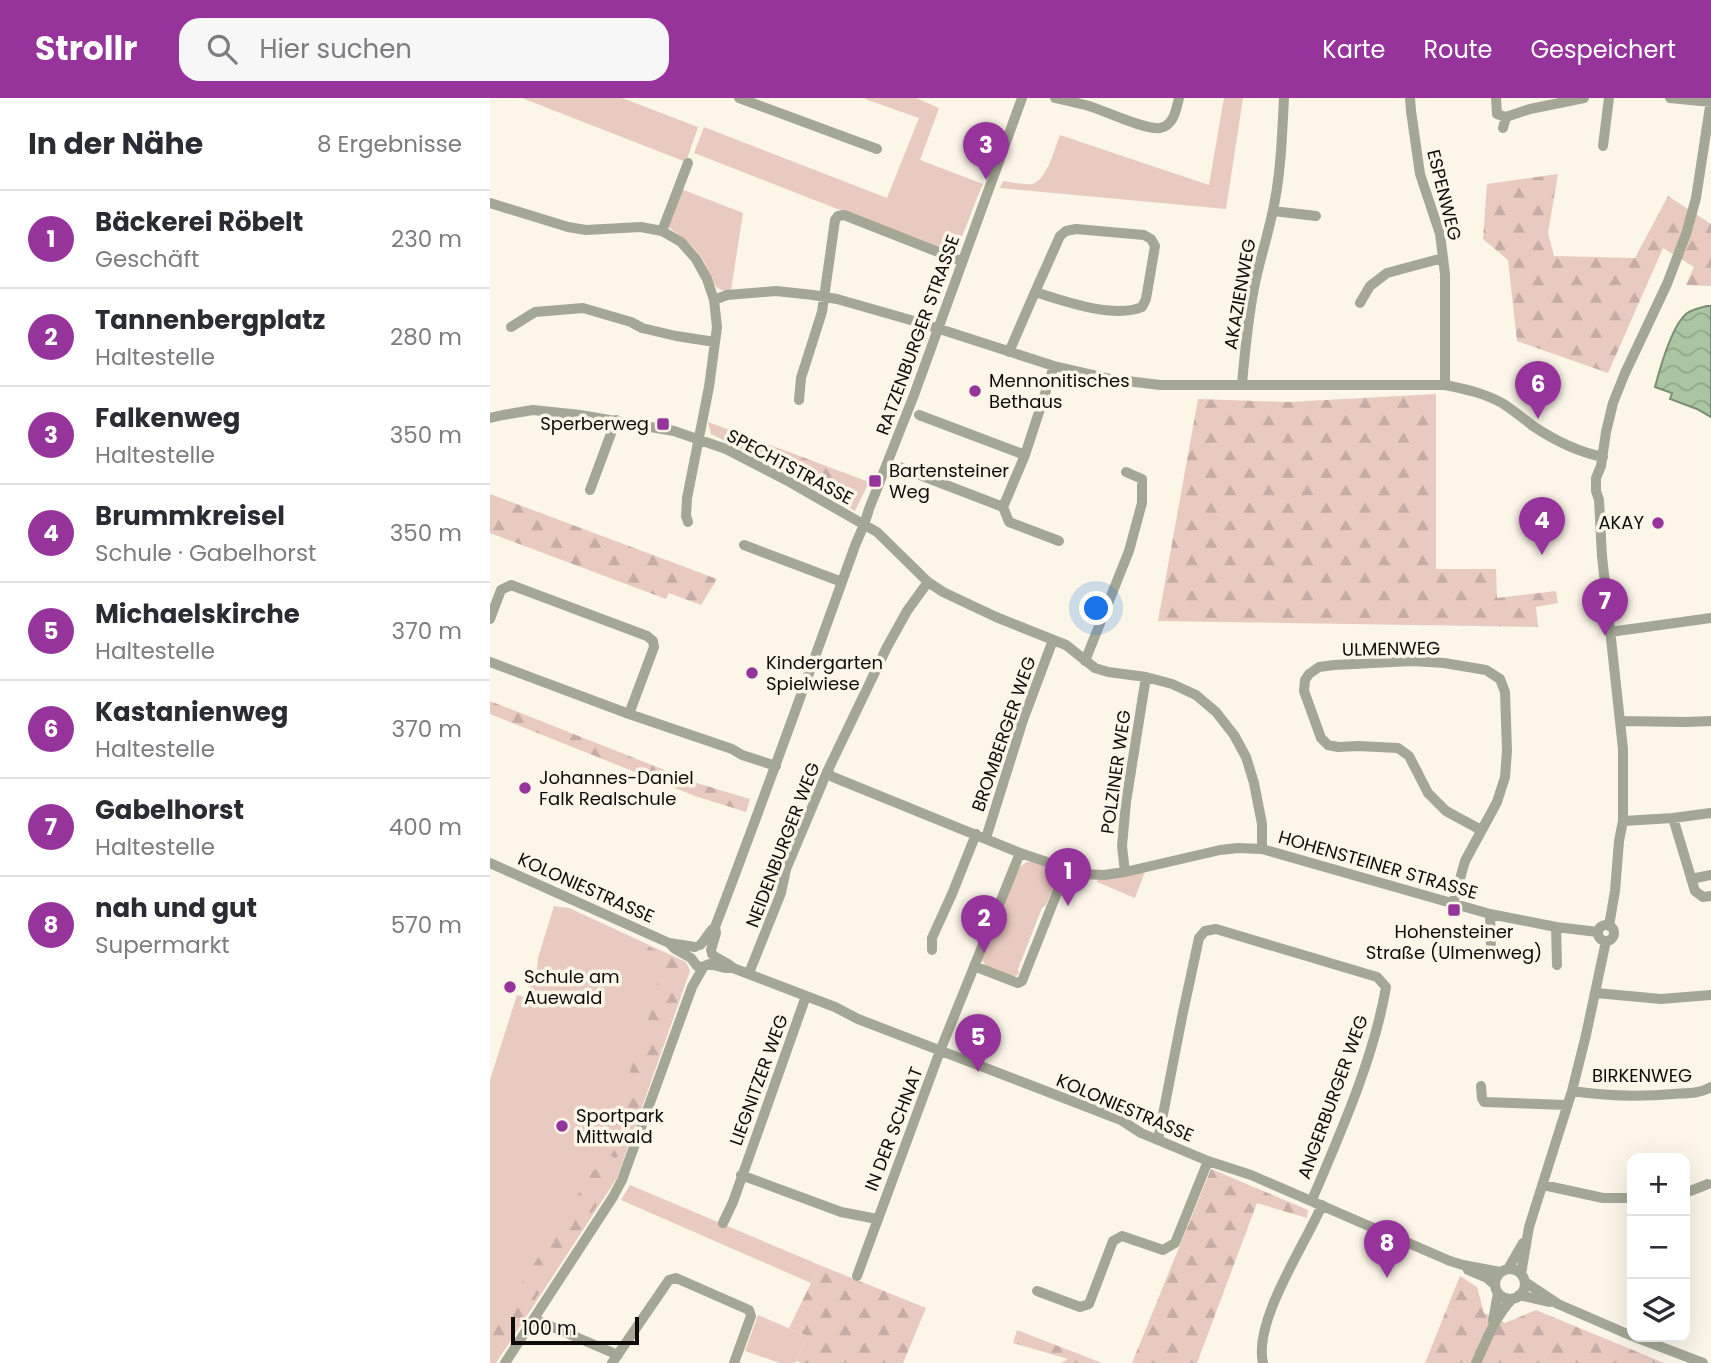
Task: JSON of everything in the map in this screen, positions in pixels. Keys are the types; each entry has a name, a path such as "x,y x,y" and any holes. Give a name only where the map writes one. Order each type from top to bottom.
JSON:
{"street":[{"path":"739,98 877,149"},
{"name":"RATZENBURGER STRASSE","path":"692,987 709,959 715,927 1022,98"},
{"path":"1055,98 1089,106 1148,127 1160,128 1169,123 1175,115 1180,98"},
{"name":"AKAZIENWEG","path":"1242,384 1250,311 1273,211 1283,143 1284,98"},
{"name":"ESPENWEG","path":"1410,98 1420,174 1440,234 1445,274 1445,385"},
{"path":"1496,98 1497,114 1506,117 1584,98"},
{"path":"1603,146 1609,98"},
{"path":"1606,941 1613,935 1609,926 1623,821 1623,749 1602,556 1600,471 1613,403 1667,284 1696,198 1711,101 1670,98"},
{"path":"1503,128 1506,117"},
{"path":"662,231 688,163"},
{"path":"490,203 568,227 586,230 641,227 662,231 681,242 696,259 707,279 714,300 717,327 700,439"},
{"path":"1273,211 1316,216"},
{"path":"799,400 801,379 822,312 835,220 838,216 844,215 961,261"},
{"path":"1009,352 1035,292 1060,236 1066,231 1076,229 1144,235 1151,239 1154,246 1146,299 1142,307 1133,311 1095,309 1035,292"},
{"name":"ESPENWEG","path":"1360,303 1370,286 1387,272 1443,258"},
{"path":"714,300 727,295 776,291 837,299 1054,366 1111,379 1160,385 1445,385 1478,392 1502,403 1567,445 1603,457"},
{"path":"511,327 535,312 583,308 631,322 642,328 715,342"},
{"path":"1054,366 1003,507 1009,522 1059,541"},
{"name":"SPECHTSTRASSE","path":"490,418 533,410 616,420 674,431 726,449 864,525"},
{"path":"919,415 1024,455"},
{"path":"590,491 616,420"},
{"name":"SPECHTSTRASSE","path":"688,522 687,498 700,439"},
{"path":"899,467 1003,507"},
{"path":"1086,661 1129,551 1142,503 1142,479 1126,472"},
{"path":"864,525 877,531 928,582 943,592 977,609 1066,645 1095,668 1146,677 1172,684 1196,695 1216,712 1234,735 1246,757 1262,824 1262,849"},
{"path":"744,545 842,582"},
{"name":"NEIDENBURGER WEG","path":"749,973 781,892 786,869 828,772 887,647 913,601 928,582"},
{"path":"490,619 501,590 511,585 653,640 654,647 629,714"},
{"path":"1610,632 1711,618"},
{"name":"BROMBERGER WEG","path":"981,836 1053,640"},
{"name":"ULMENWEG","path":"1453,904 1465,861 1497,802 1505,777 1505,692 1500,679 1486,670 1412,661 1334,665 1319,667 1309,674 1305,680 1304,691 1321,738 1328,746 1398,748 1409,756 1428,793 1446,811 1481,830"},
{"path":"490,662 776,766"},
{"name":"POLZINER WEG","path":"1125,872 1122,846 1126,802 1146,677"},
{"path":"1620,720 1711,721"},
{"path":"828,772 833,777 1020,853"},
{"path":"1623,821 1711,813"},
{"path":"1673,818 1695,891 1703,897 1711,896"},
{"path":"932,950 932,939 981,836"},
{"name":"HOHENSTEINER STRASSE","path":"1020,853 1066,870 1104,876 1220,850 1262,849 1490,914 1598,932"},
{"name":"IN DER SCHNAT","path":"857,1276 940,1051 1020,853"},
{"name":"KOLONIESTRASSE","path":"490,863 669,943 697,946"},
{"path":"974,966 1018,983 1022,981 1066,870"},
{"path":"1691,879 1711,874"},
{"path":"1490,914 1491,948"},
{"path":"1606,941 1599,937 1598,932 1603,926 1609,926"},
{"name":"RATZENBURGER STRASSE","path":"697,946 715,927"},
{"path":"1556,927 1557,965"},
{"name":"ANGERBURGER WEG","path":"1158,1140 1181,1017 1199,938 1205,931 1216,929 1377,976 1386,987 1382,1010 1317,1203"},
{"path":"1476,1363 1505,1306 1524,1290 1527,1236 1572,1091 1606,941"},
{"name":"KOLONIESTRASSE","path":"669,943 692,960"},
{"path":"505,1363 622,1180 692,987 691,954 697,946 705,945 709,959 697,965 692,960"},
{"name":"KOLONIESTRASSE","path":"709,959 715,957 733,968 858,1019 1121,1120 1141,1133 1208,1161 1251,1175 1463,1265 1504,1270"},
{"path":"1596,993 1661,999 1711,995"},
{"name":"LIEGNITZER WEG","path":"723,1223 733,1202 806,996"},
{"path":"1481,1086 1484,1102 1567,1105"},
{"name":"BIRKENWEG","path":"1572,1091 1651,1096 1702,1092 1711,1087"},
{"path":"1037,1291 1080,1307 1089,1304 1113,1241 1122,1236 1163,1250 1175,1244 1208,1161"},
{"name":"IN DER SCHNAT","path":"741,1175 841,1212 877,1219"},
{"path":"1690,1191 1708,1184"},
{"path":"1543,1185 1603,1198 1627,1198"},
{"path":"1263,1363 1261,1360 1266,1322 1317,1203"},
{"path":"1491,1329 1497,1276 1527,1236"},
{"name":"KOLONIESTRASSE","path":"1463,1265 1486,1278 1496,1289"},
{"path":"1504,1270 1513,1269 1558,1304 1627,1333"},
{"path":"534,1319 615,1359 668,1280 676,1278 748,1310 751,1316 734,1363"},
{"path":"1496,1289 1502,1297 1558,1304"},
{"path":"1649,1342 1703,1363"}],"green space":[{"path":"522,98 622,98 698,127 686,162"},
{"path":"865,98 916,98 939,108 920,160 983,184 955,255 694,153 704,127 887,198 919,118"},
{"path":"1224,98 1243,98 1226,209 1000,188 1003,181 1029,184 1037,182 1049,164 1060,135 1209,185"},
{"path":"1558,174 1548,233 1554,256 1635,258 1668,196 1711,224 1711,286 1686,285 1694,267 1663,248 1608,373 1517,341 1508,260 1483,239 1487,184"},
{"path":"681,189 743,213 731,290 716,287 698,253 668,227"},
{"path":"1436,394 1436,569 1496,569 1497,598 1556,591 1558,603 1536,607 1538,627 1158,621 1198,399 1289,402"},
{"path":"708,422 869,482 855,511 789,473 711,434"},
{"path":"490,494 717,579 701,605 669,593 666,599 490,533"},
{"path":"490,701 700,784 750,799 746,812 695,796 490,714"},
{"path":"1027,862 1055,870 1058,876 1046,905 1042,908 1018,969 1019,974 1010,976 987,967 982,960 1017,870"},
{"path":"1145,872 1135,898 1097,882 1098,879"},
{"name":"Sportpark Mittwald","path":"554,906 569,908 686,962 690,971 617,1178 496,1363 490,1363 490,1080 517,995 525,997 532,979 535,978 538,958"},
{"path":"645,945 682,962 687,974 623,1154 615,1158 599,1150 599,1143 607,1137 658,991 656,962 643,953"},
{"path":"600,1167 612,1174 613,1181 493,1363 490,1363 490,1333 593,1171"},
{"path":"1211,1169 1308,1210 1307,1218 1257,1203 1197,1363 1132,1363"},
{"path":"630,1185 822,1266 811,1283 621,1200"},
{"path":"822,1266 926,1308 903,1363 796,1361 807,1336 789,1328"},
{"path":"1460,1276 1477,1287 1484,1313 1505,1323 1536,1310 1664,1363 1425,1363"},
{"path":"758,1315 807,1336 795,1363 780,1363 745,1351"},
{"path":"1017,1330 1102,1363 1061,1363 1068,1359 1013,1343"}],"water":[{"path":"1711,306 1711,417 1670,399 1672,393 1655,387 1667,348 1681,320 1691,311"}],"place":[{"name":"Falkenweg","path":"986,180"},
{"name":"Mennonitisches Bethaus","path":"975,391"},
{"name":"Kastanienweg","path":"1538,419"},
{"name":"Sperberweg","path":"663,424"},
{"name":"Bartensteiner Weg","path":"875,481"},
{"name":"AKAY","path":"1658,523"},
{"name":"Brummkreisel","path":"1542,555"},
{"name":"Gabelhorst","path":"1605,636"},
{"name":"Kindergarten Spielwiese","path":"752,673"},
{"name":"Johannes-Daniel Falk Realschule","path":"525,788"},
{"name":"Bäckerei Röbelt","path":"1068,906"},
{"name":"Hohensteiner Straße (Ulmenweg)","path":"1454,910"},
{"name":"Tannenbergplatz","path":"984,953"},
{"name":"Schule am Auewald","path":"510,987"},
{"name":"Michaelskirche","path":"978,1072"},
{"name":"Sportpark Mittwald","path":"562,1126"},
{"name":"nah und gut","path":"1387,1278"}]}
